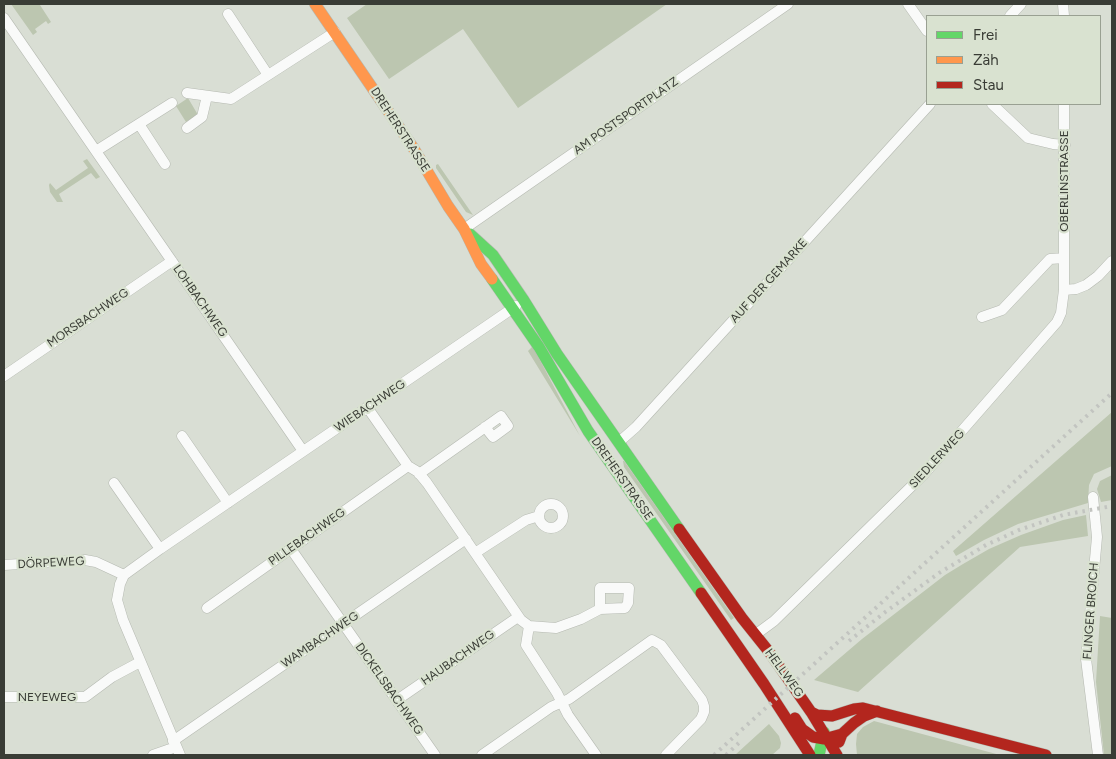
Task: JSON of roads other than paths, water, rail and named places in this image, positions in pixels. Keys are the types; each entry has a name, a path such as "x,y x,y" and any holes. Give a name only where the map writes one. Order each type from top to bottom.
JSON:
{"main road":[{"name":"DREHERSTRASSE","path":"315,4 414,148 448,206 464,229 481,264 539,347 588,430 738,647"},
{"name":"DREHERSTRASSE","path":"464,229 493,255 524,299 557,354 755,635"},
{"name":"AUF DER GEMARKE","path":"604,453 619,442"},
{"name":"SIEDLERWEG","path":"738,647 755,635"},
{"name":"HELLWEG","path":"755,635 812,712 824,737 838,755"},
{"name":"HELLWEG","path":"738,647 810,755"},
{"name":"HELLWEG","path":"764,684 788,708 802,729 813,737 824,737"},
{"path":"812,712 818,715 832,716 859,708 1046,755"},
{"path":"838,755 838,746 842,734 859,719 877,712"},
{"path":"820,755 832,716"},
{"path":"824,737 842,734"}],"street":[{"name":"AM POSTSPORTPLATZ","path":"464,229 788,4"},
{"path":"908,4 926,30"},
{"path":"1011,15 1021,4"},
{"path":"228,14 268,75"},
{"name":"LOHBACHWEG","path":"4,18 303,451"},
{"path":"187,93 231,99 335,32"},
{"path":"187,128 202,118 207,96"},
{"path":"96,151 172,103"},
{"name":"AUF DER GEMARKE","path":"619,442 636,428 929,105"},
{"path":"993,105 1028,138 1053,144 1065,144"},
{"name":"OBERLINSTRASSE","path":"1064,105 1064,290"},
{"path":"139,124 165,164"},
{"path":"982,317 1002,310 1050,259 1064,258"},
{"name":"MORSBACHWEG","path":"4,376 172,261"},
{"path":"1064,290 1076,289 1086,285 1098,276 1112,261"},
{"name":"SIEDLERWEG","path":"755,635 774,621 925,473 1052,330 1061,313 1064,290"},
{"name":"DREHERSTRASSE","path":"512,308 517,306 522,308 557,354"},
{"name":"WIEBACHWEG","path":"124,575 512,308"},
{"path":"368,408 408,466 419,474 518,617 529,626 556,628 600,608"},
{"path":"419,474 486,427"},
{"path":"182,436 228,503"},
{"name":"PILLEBACHWEG","path":"207,608 408,466"},
{"path":"114,483 160,549"},
{"name":"FLINGER BROICH","path":"1093,497 1097,537 1086,659 1098,755"},
{"path":"475,553 526,520 539,516"},
{"name":"WAMBACHWEG","path":"153,755 176,748 343,624 466,540"},
{"name":"DICKELSBACHWEG","path":"291,549 435,755"},
{"name":"DÖRPEWEG","path":"4,565 85,560 96,562 124,575"},
{"path":"124,575 117,600 140,662 176,748"},
{"name":"HAUBACHWEG","path":"397,700 518,617"},
{"path":"529,626 526,645 596,755"},
{"path":"482,755 551,707 562,703 652,640 661,645 702,700 704,706 701,719 666,755"},
{"name":"NEYEWEG","path":"4,697 84,697 112,677 140,662"}],"railway":[{"path":"714,755 1112,393"},
{"path":"849,641 939,573 986,545 1019,530 1063,515 1112,506"},
{"path":"726,755 742,740"}]}
